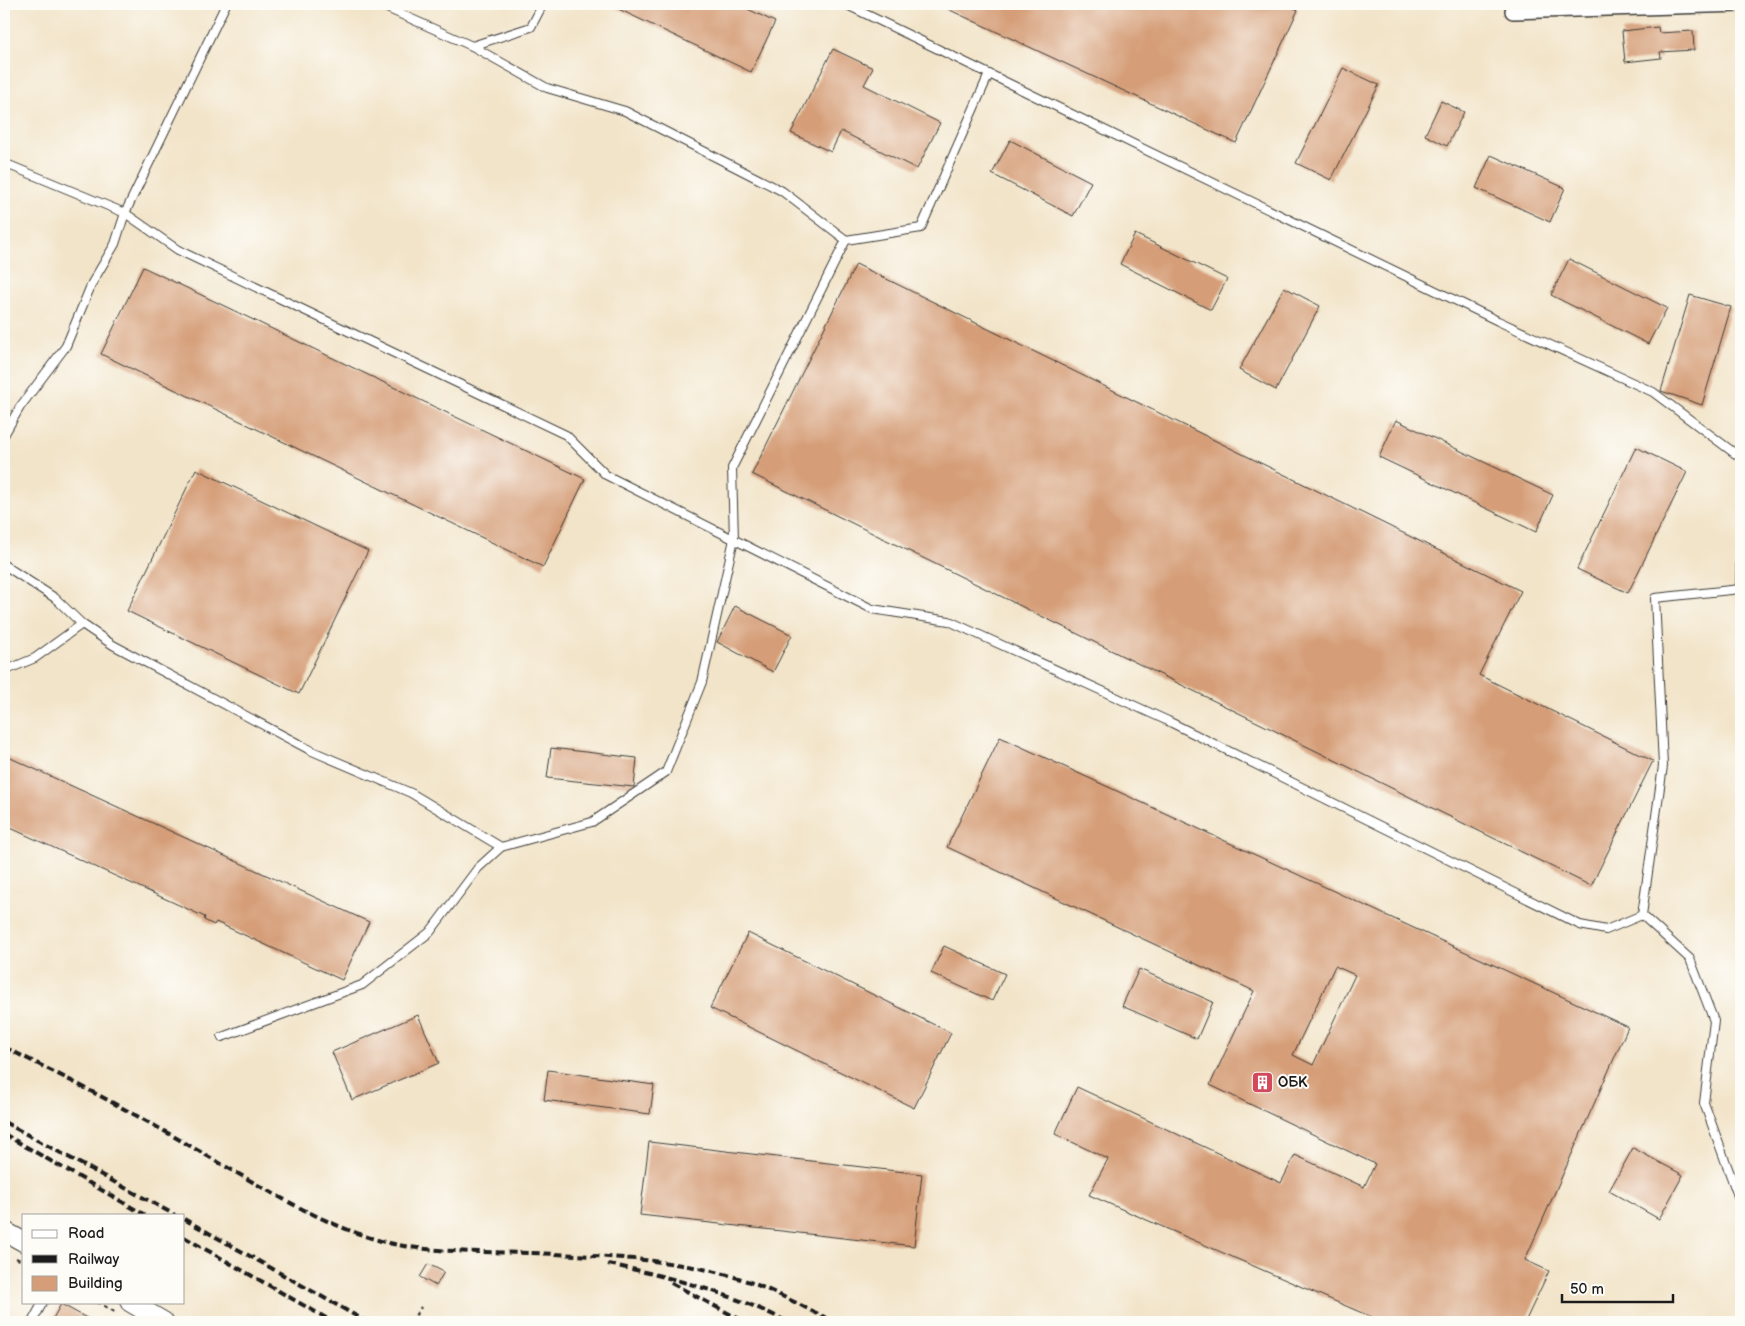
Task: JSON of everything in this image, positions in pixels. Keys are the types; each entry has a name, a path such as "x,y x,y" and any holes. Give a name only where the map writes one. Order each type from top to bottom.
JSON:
{"street":[{"path":"1513,11 1741,4"},
{"path":"4,1231 22,1241"},
{"path":"124,1308 164,1322"}],"lane":[{"path":"4,435 20,407 66,346 92,284 114,244 125,213 226,4"},
{"path":"378,4 472,46 547,88 625,111 782,191 846,240 921,228 989,74"},
{"path":"472,46 531,27 543,4"},
{"path":"845,4 1489,317 1653,392 1741,458"},
{"path":"4,163 125,213 178,250 566,436 606,475 872,609 949,621 1168,721 1580,925 1606,930 1642,915"},
{"path":"222,1037 362,985 430,932 478,868 501,847 592,822 666,772 702,682 734,539 732,468 846,240"},
{"path":"1642,915 1663,766 1656,598 1740,589 1741,544"},
{"path":"4,565 55,598 82,624 113,645 312,751 411,793 501,847"},
{"path":"4,671 35,658 82,624"},
{"path":"1642,915 1690,960 1714,1021 1704,1102 1741,1204"},
{"path":"32,1322 42,1304"}],"path":[{"path":"106,1304 124,1308"},
{"path":"411,1322 420,1306"}],"building":[{"path":"608,4 737,4 775,22 751,72"},
{"path":"937,4 1285,4 1298,10 1236,143"},
{"path":"1658,27 1659,33 1693,31 1694,50 1660,52 1661,58 1625,62 1622,31"},
{"path":"833,49 873,68 864,85 940,123 917,169 841,131 831,152 791,133"},
{"path":"1343,68 1379,85 1331,180 1296,163"},
{"path":"1441,101 1464,112 1447,146 1425,135"},
{"path":"1010,140 1091,182 1073,216 992,174"},
{"path":"1491,155 1565,188 1550,222 1476,188"},
{"path":"1135,234 1227,279 1211,310 1120,264"},
{"path":"1569,259 1667,308 1648,344 1551,295"},
{"path":"856,264 1521,591 1479,675 1653,761 1591,886 752,474"},
{"path":"143,267 585,479 543,567 101,354"},
{"path":"1284,287 1320,306 1276,390 1239,370"},
{"path":"1690,295 1731,307 1702,405 1661,391"},
{"path":"1396,420 1553,495 1536,532 1379,457"},
{"path":"1636,447 1687,472 1628,593 1577,569"},
{"path":"196,469 368,551 299,694 127,611"},
{"path":"735,606 792,635 773,672 717,642"},
{"path":"1000,737 1628,1027 1525,1260 1549,1271 1525,1322 1383,1322 1089,1195 1108,1159 1055,1134 1077,1087 1281,1183 1295,1155 1364,1187 1375,1164 1210,1085 1254,991 947,847","holes":["1335,966 1355,975 1313,1065 1293,1055"]},
{"path":"551,748 637,758 634,787 547,778"},
{"path":"4,755 369,922 342,980 216,922 214,925 204,920 205,917 4,825"},
{"path":"748,933 951,1033 914,1108 710,1008"},
{"path":"944,946 1005,974 992,1001 931,973"},
{"path":"1139,969 1213,1002 1197,1039 1122,1006"},
{"path":"418,1015 439,1063 352,1100 332,1052"},
{"path":"548,1070 654,1085 650,1114 544,1100"},
{"path":"649,1142 922,1174 914,1246 640,1215"},
{"path":"1633,1148 1683,1175 1659,1219 1609,1191"},
{"path":"428,1264 444,1272 436,1286 420,1277"},
{"path":"61,1304 94,1322 51,1322"}],"railway":[{"path":"4,1047 173,1136 309,1213 381,1241 422,1249 602,1256 649,1260 696,1268 753,1283 834,1322"},
{"path":"4,1122 173,1214"},
{"path":"4,1134 143,1214"},
{"path":"185,1220 367,1322"},
{"path":"185,1238 333,1322"},
{"path":"608,1264 655,1274 723,1294 788,1322"},
{"path":"671,1283 745,1322"}],"place":[{"name":"ОБК","path":"1262,1082"}]}
